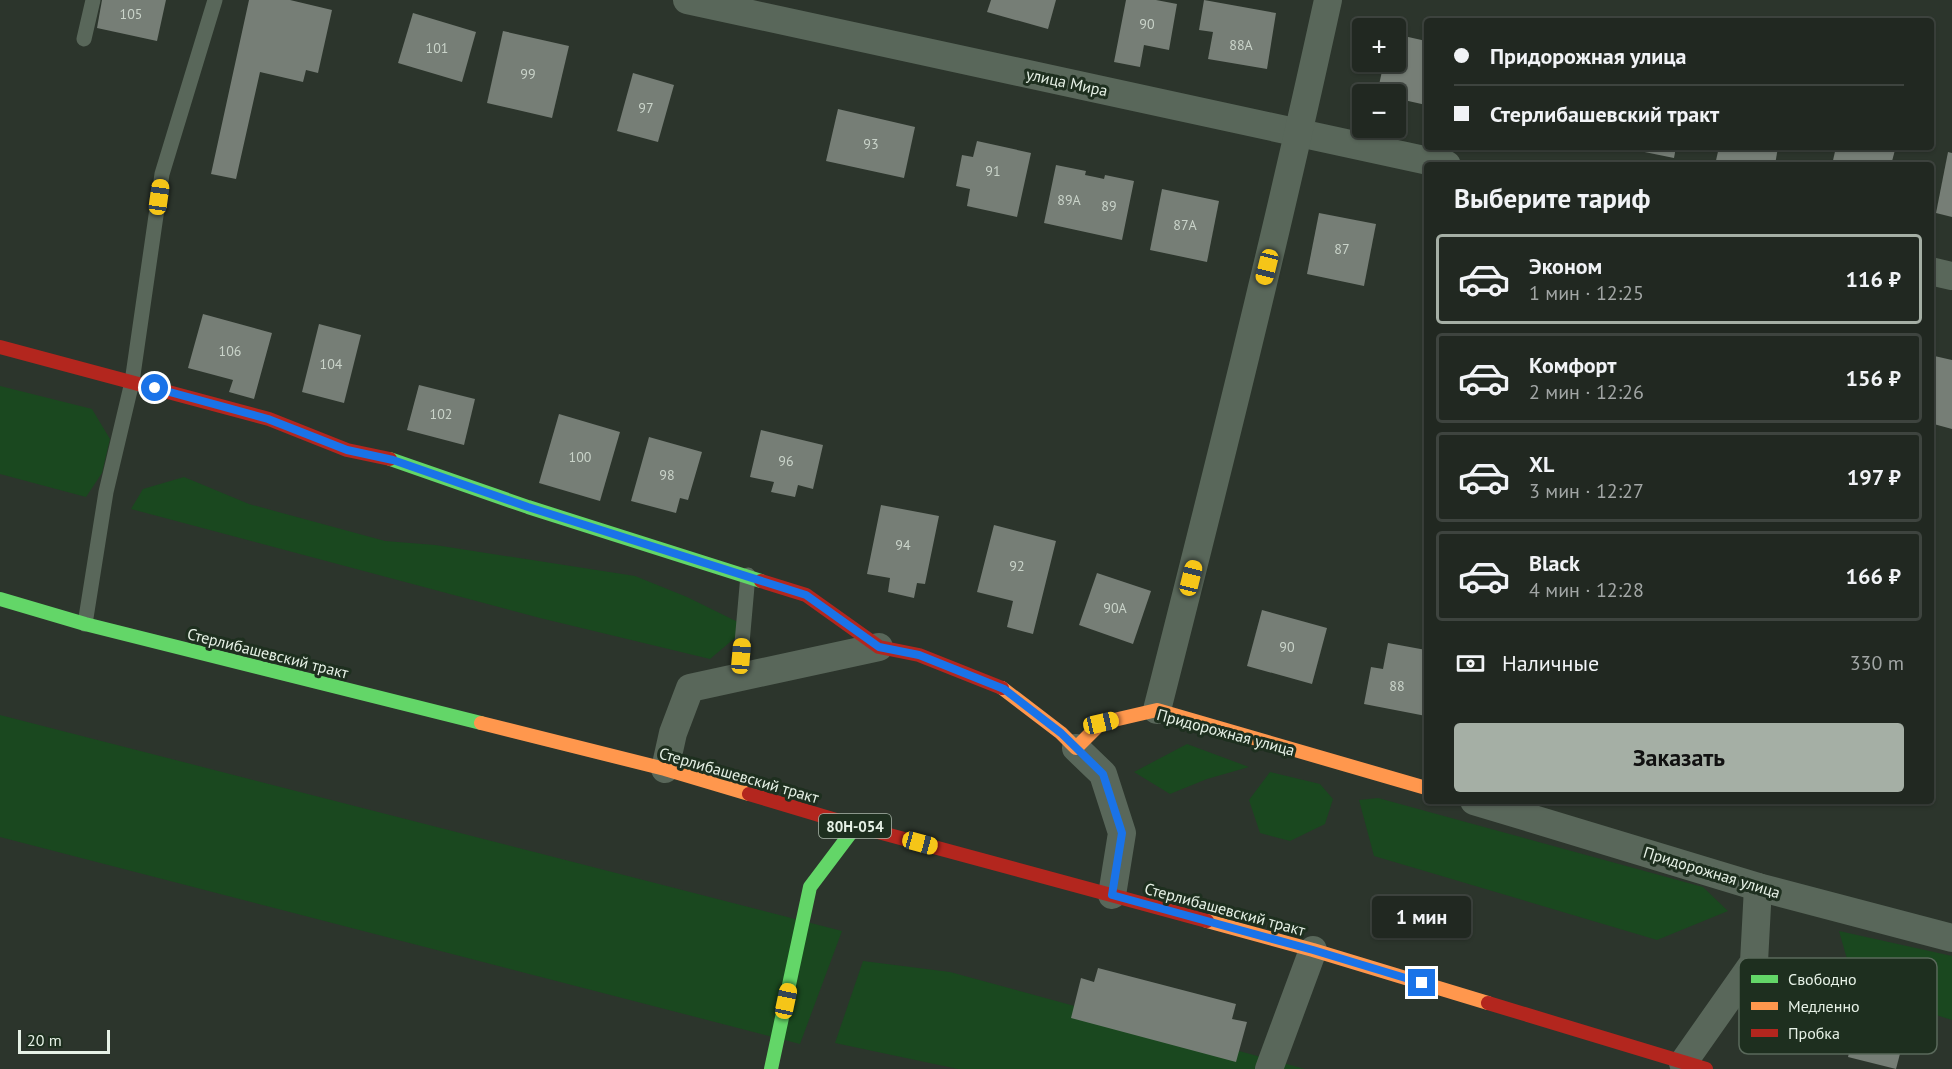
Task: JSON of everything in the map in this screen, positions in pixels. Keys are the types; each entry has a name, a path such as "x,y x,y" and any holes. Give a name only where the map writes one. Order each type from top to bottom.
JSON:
{"street":[{"name":"улица Мира","path":"687,0 1433,162"},
{"path":"1157,710 1230,424 1328,0"},
{"path":"1934,272 1952,276"},
{"path":"0,347 268,419 347,450 393,460 528,507 748,575 806,595 879,647"},
{"name":"Стерлибашевский тракт","path":"0,599 85,624 664,769 856,826 1313,950 1695,1066"},
{"path":"664,769 673,733 690,688 879,647 919,655 1004,689 1061,733 1103,774 1122,833 1112,895"},
{"name":"Придорожная улица","path":"1076,748 1101,723 1157,710 1424,787"},
{"name":"Придорожная улица","path":"1484,804 1758,887 1952,938"},
{"path":"771,1069 810,887 856,826"},
{"path":"1754,958 1758,887"},
{"path":"1269,1069 1313,950"},
{"path":"1695,1066 1739,988"}],"lane":[{"path":"84,39 93,0"},
{"path":"85,624 106,492 132,382 162,174 215,0"},
{"path":"739,676 748,575"}],"green space":[{"path":"0,386 92,409 110,439 102,473 86,497 0,474"},
{"path":"184,477 249,504 385,541 435,545 635,576 687,597 748,627 710,659 540,618 131,509 143,489"},
{"path":"0,715 842,931 800,1044 0,837"},
{"path":"1187,744 1249,767 1207,779 1170,794 1134,772"},
{"path":"1270,772 1320,784 1333,799 1325,824 1290,841 1260,833 1249,800"},
{"path":"1378,798 1703,887 1728,911 1657,940 1374,856 1359,800"},
{"path":"1839,931 1952,956 1952,1020 1937,1015 1937,958 1847,958"},
{"path":"863,961 950,972 1305,1069 958,1069 835,1043"}],"building":[{"path":"102,0 166,0 157,41 97,28"},
{"path":"249,0 290,0 332,10 318,73 306,70 303,82 260,72 236,179 211,174"},
{"path":"991,0 1056,0 1048,29 987,12"},
{"path":"1126,0 1156,0 1177,4 1169,50 1144,45 1140,67 1114,62"},
{"path":"1204,0 1276,13 1267,69 1208,59 1213,32 1199,30"},
{"path":"413,13 476,32 462,82 398,63"},
{"path":"503,31 569,46 552,118 487,103"},
{"path":"1406,36 1424,41 1424,105 1406,100 1406,84 1379,84 1382,72 1406,72"},
{"path":"633,73 674,85 658,142 617,131"},
{"path":"838,109 915,127 904,178 826,161"},
{"path":"977,141 1031,153 1017,217 967,206 970,189 956,186 962,155 973,157"},
{"path":"1635,150 1675,150 1674,158"},
{"path":"1718,150 1778,150 1776,162 1716,162"},
{"path":"1835,150 1895,150 1892,162 1833,162"},
{"path":"1948,152 1952,153 1952,217 1936,213"},
{"path":"1056,165 1086,171 1085,175 1104,179 1105,175 1134,181 1122,240 1044,223"},
{"path":"1162,189 1219,201 1207,262 1150,250"},
{"path":"1319,213 1376,224 1364,286 1307,274"},
{"path":"203,314 272,333 254,399 229,392 233,380 188,368"},
{"path":"319,324 361,335 344,403 302,392"},
{"path":"1934,356 1952,360 1952,429 1934,424"},
{"path":"419,385 475,399 464,445 407,430"},
{"path":"559,414 620,432 600,501 539,483"},
{"path":"761,430 823,445 813,489 798,485 795,497 771,492 774,482 750,477"},
{"path":"649,437 702,452 688,500 680,498 676,513 631,501"},
{"path":"881,505 939,516 925,584 917,583 914,598 888,592 890,578 867,574"},
{"path":"994,525 1056,541 1033,634 1007,627 1013,601 977,592"},
{"path":"1097,573 1151,591 1133,644 1079,625"},
{"path":"1262,610 1327,628 1312,684 1247,666"},
{"path":"1388,643 1424,650 1424,716 1364,704 1371,667 1383,669"},
{"path":"1098,968 1236,1004 1232,1019 1247,1022 1236,1062 1071,1018 1081,978 1094,982"},
{"path":"1849,1054 1900,1054 1896,1069 1848,1057"}],"traffic: fast":[{"path":"390,459 528,507 761,581"},
{"path":"0,599 85,624 481,723"},
{"path":"771,1069 810,887 856,826"}],"traffic: slow":[{"path":"1002,688 1061,733 1076,748 1101,723 1157,710 1424,787"},
{"path":"481,723 665,769 749,794"},
{"path":"1207,921 1313,950 1488,1003"}],"traffic: jam":[{"path":"0,347 269,419 347,450 390,459"},
{"path":"761,581 806,595 879,647 919,655 1002,688"},
{"path":"749,794 856,826 1207,921"},
{"path":"1488,1003 1706,1069"}],"route":[{"path":"155,388 268,419 347,450 393,460 528,507 806,595 879,647 919,655 1004,689 1061,733 1103,774 1122,833 1112,895 1313,950 1422,983"}]}
